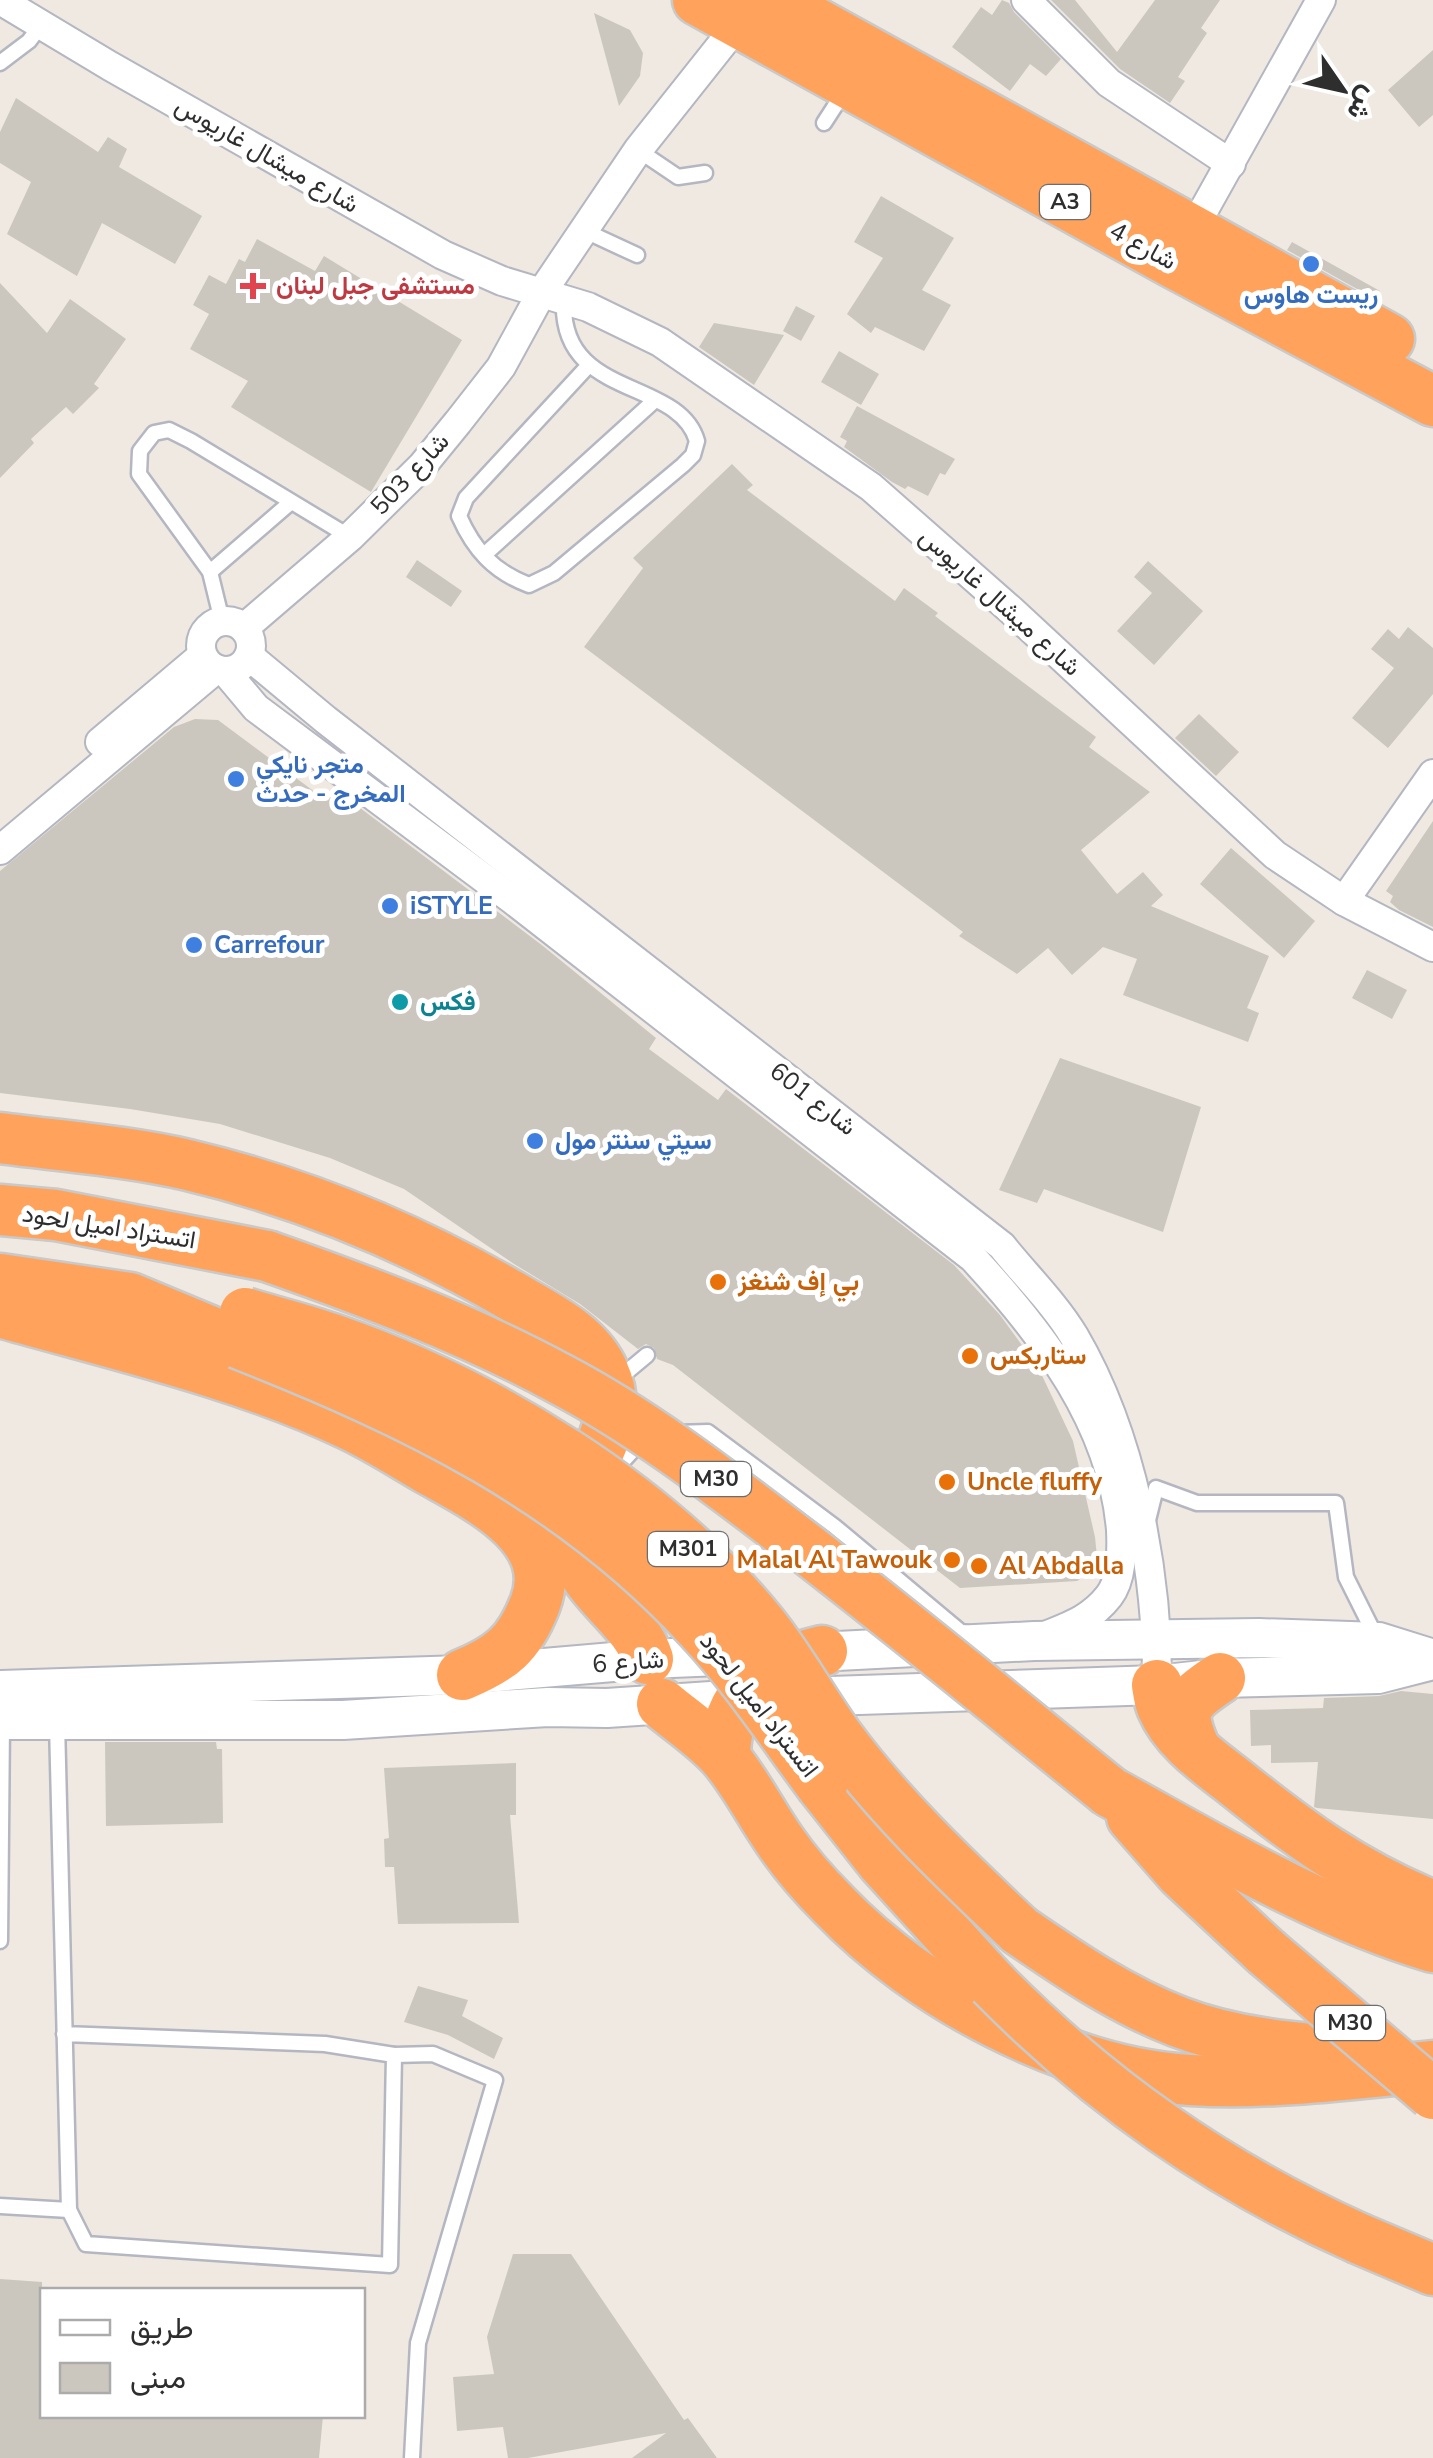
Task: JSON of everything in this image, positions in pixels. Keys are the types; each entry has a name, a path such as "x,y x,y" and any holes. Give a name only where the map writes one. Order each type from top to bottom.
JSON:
{"highway":[{"name":"شارع 4","path":"743,6 836,103 1183,247 1433,362"},
{"name":"شارع 4","path":"743,6 1183,247 1433,401"},
{"path":"0,1138 186,1165 285,1192 350,1217 473,1274 562,1326 594,1356 610,1388 611,1419 577,1506 571,1532 556,1555 518,1638 500,1657 462,1676"},
{"name":"اتستراد اميل لحود","path":"0,1210 56,1216 267,1256 404,1306 559,1378 714,1478 1110,1792 1181,1872 1266,1952 1433,2094"},
{"path":"348,1424 368,1404 382,1380 390,1354 392,1326 372,1256 350,1217"},
{"name":"اتستراد اميل لحود","path":"0,1280 130,1298 346,1385 516,1474 586,1522 636,1564 704,1631 870,1847 944,1934 1088,2072 1162,2130 1232,2175 1294,2210 1433,2270"},
{"name":"M301","path":"130,1298 245,1314 331,1339 410,1370 478,1404 566,1456 674,1535 762,1625 839,1738 936,1851 1019,1930 1077,1970 1182,2023 1270,2043 1433,2063"},
{"path":"0,1312 226,1378 348,1424 480,1498 602,1595 642,1641 655,1682"},
{"path":"724,1757 729,1722 752,1686 777,1667 800,1656 822,1652"},
{"path":"1157,1662 1161,1706 1196,1751 1324,1852 1433,1906"},
{"path":"1196,1751 1186,1729 1186,1710 1196,1694 1220,1678"},
{"name":"M301","path":"655,1682 724,1757 782,1845 833,1905 865,1935 941,1991 995,2022 1101,2064 1187,2080 1302,2078 1433,2063"},
{"path":"1110,1792 1307,1896 1433,1947"}],"main road":[{"name":"شارع 6","path":"57,1703 343,1720 548,1707 607,1708 655,1682 822,1652 1034,1641 1157,1662 1220,1678 1378,1674 1433,1660"},
{"name":"شارع 6","path":"1,1705 552,1668 741,1699 1378,1642 1433,1660"}],"street":[{"name":"شارع ميشال غاريوس","path":"0,0 443,255 502,282 619,319 660,342 871,487 1012,611 1259,842 1344,901 1433,947"},
{"path":"1026,0 1108,83 1231,164"},
{"path":"1183,247 1321,0"},
{"path":"553,296 583,230 743,6"},
{"name":"شارع 503","path":"0,850 226,650 422,466 553,296"},
{"name":"شارع 503","path":"0,828 226,650"},
{"name":"شارع 601","path":"226,650 256,708 973,1258 1022,1311 1068,1378 1100,1443 1119,1509 1123,1553 1112,1593 1087,1619 1034,1641"},
{"name":"شارع 601","path":"226,650 326,720 1002,1246 1073,1334 1114,1422 1144,1537 1157,1662"},
{"path":"1344,901 1433,774"}],"lane":[{"path":"4,54 29,41 41,25"},
{"path":"638,150 678,177 706,173"},
{"path":"583,230 636,255"},
{"path":"553,296 569,344 589,364 677,413 695,434 696,448 683,465 554,573 529,585 506,577 470,541 459,516 466,498 589,364"},
{"path":"484,555 654,400"},
{"path":"226,650 210,572 139,474 140,452 154,433 168,430 350,536"},
{"path":"210,572 291,502"},
{"path":"610,1388 647,1355"},
{"path":"556,1555 599,1488 647,1435 708,1432 834,1526 961,1632 1034,1641"},
{"path":"1144,1537 1156,1488 1197,1503 1336,1503 1346,1578 1378,1642"},
{"path":"548,1707 552,1668"},
{"path":"57,1703 69,2210 86,2244 390,2265 394,2055"},
{"path":"0,1941 1,1705"},
{"path":"64,2034 325,2044 394,2055 433,2054 495,2080 418,2343 412,2458"},
{"path":"0,2206 69,2210"}],"building":[{"path":"1002,0 1061,59 1046,76 1030,64 1010,91 952,47 981,7 992,15"},
{"path":"1051,0 1075,0 1117,52 1155,0 1220,0 1201,28 1207,33 1178,77 1185,81 1170,103 1120,69"},
{"path":"594,13 630,30 643,53 640,76 619,106"},
{"path":"1433,50 1433,115 1419,127 1388,90"},
{"path":"16,98 98,152 108,137 127,149 119,167 202,216 175,264 102,223 77,276 7,234 31,182 0,163 0,132"},
{"path":"881,196 954,238 922,290 951,305 924,351 875,327 871,333 847,314 883,258 854,242"},
{"path":"257,239 315,271 324,256 462,340 371,492 231,407 248,381 190,349 209,314 193,305 209,275 226,284 239,259 245,262"},
{"path":"1292,242 1380,291 1375,299 1287,250"},
{"path":"0,283 47,333 70,299 126,339 94,384 99,388 73,414 66,407 31,439 34,443 0,478"},
{"path":"796,306 815,316 801,341 783,331"},
{"path":"714,323 784,335 754,385 699,347"},
{"path":"839,351 879,374 861,405 821,382"},
{"path":"857,406 955,459 945,475 940,473 928,496 892,482 844,447 847,441 840,437"},
{"path":"732,464 753,485 747,490 895,601 904,588 938,613 935,616 1096,737 1089,747 1150,792 1081,850 1117,894 1143,872 1163,895 1151,906 1269,956 1247,1008 1259,1013 1248,1042 1123,995 1137,959 1103,947 1072,975 1048,948 1017,974 959,936 963,932 584,647 643,568 633,558"},
{"path":"417,560 462,591 451,607 406,577"},
{"path":"1148,561 1203,611 1154,665 1117,631 1152,593 1134,577"},
{"path":"1408,627 1433,648 1433,694 1388,748 1352,718 1394,668 1371,649 1388,629 1399,639"},
{"path":"1199,714 1239,752 1216,776 1175,738"},
{"name":"سيتي سنتر مول","path":"195,719 218,720 327,801 335,789 543,946 656,1038 649,1049 718,1100 726,1089 954,1265 1000,1315 1038,1367 1073,1441 1095,1537 1097,1557 1091,1572 1077,1581 960,1588 673,1365 657,1359 654,1348 646,1344 638,1349 580,1304 404,1189 330,1158 220,1124 0,1093 0,871 174,727"},
{"path":"1433,821 1433,927 1399,910 1386,891"},
{"path":"1231,848 1315,921 1284,958 1200,884"},
{"path":"1367,970 1407,990 1392,1019 1352,998"},
{"path":"1060,1058 1201,1107 1163,1232 1044,1189 1037,1203 999,1190"},
{"path":"1401,1691 1433,1694 1433,1819 1314,1807 1318,1762 1271,1763 1271,1745 1251,1746 1250,1710 1323,1708 1324,1698"},
{"path":"105,1742 216,1742 217,1749 222,1749 223,1823 106,1826"},
{"path":"516,1763 516,1815 510,1815 519,1923 398,1924 394,1867 385,1867 384,1839 389,1838 384,1768"},
{"path":"418,1986 468,2000 462,2016 503,2038 494,2059 448,2035 404,2022"},
{"path":"513,2254 571,2254 684,2420 688,2418 717,2458 632,2458 666,2433 528,2458 508,2458 503,2427 457,2431 453,2377 494,2374 487,2337"},
{"path":"0,2279 42,2282 40,2418 323,2418 319,2458 0,2458"}],"place":[{"name":"ريست هاوس","path":"1311,264"},
{"name":"مستشفى جبل لبنان","path":"253,286"},
{"name":"متجر نايكي المخرج - حدث","path":"236,779"},
{"name":"iSTYLE","path":"390,906"},
{"name":"Carrefour","path":"194,945"},
{"name":"فكس","path":"400,1002"},
{"name":"سيتي سنتر مول","path":"535,1141"},
{"name":"بي إف شنغز","path":"718,1282"},
{"name":"ستاربكس","path":"970,1356"},
{"name":"Uncle fluffy","path":"947,1482"},
{"name":"Malal Al Tawouk","path":"952,1560"},
{"name":"Al Abdalla","path":"979,1566"}]}
